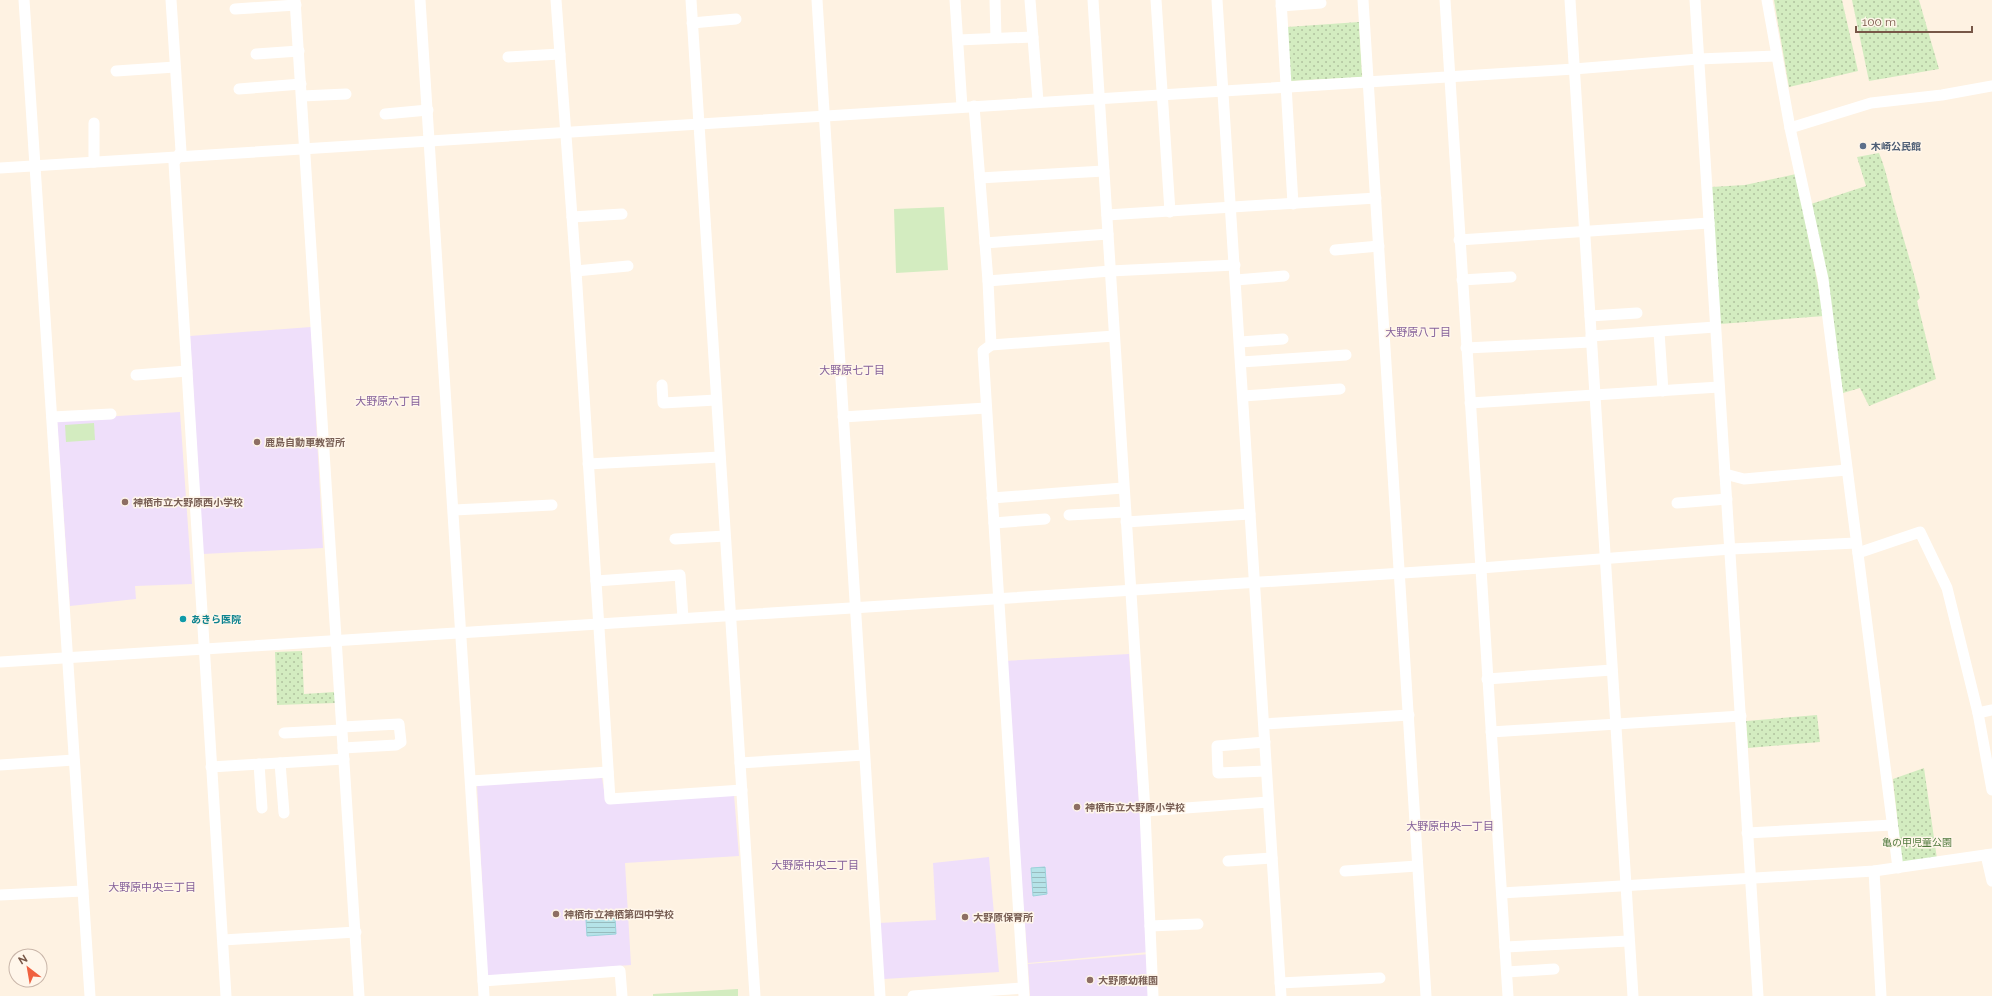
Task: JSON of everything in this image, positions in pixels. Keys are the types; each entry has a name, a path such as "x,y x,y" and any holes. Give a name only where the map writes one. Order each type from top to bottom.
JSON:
{"street":[{"path":"24,0 90,996"},
{"path":"171,0 181,151 174,163 226,996"},
{"path":"420,0 462,633 484,996"},
{"path":"556,0 576,271 610,799 742,790"},
{"path":"691,0 755,996"},
{"path":"817,0 880,996"},
{"path":"955,0 962,106"},
{"path":"995,0 996,38"},
{"path":"1030,0 1038,101"},
{"path":"1093,0 1123,488 1145,811 1153,996"},
{"path":"1156,0 1170,212"},
{"path":"1217,0 1281,996"},
{"path":"1363,0 1426,996"},
{"path":"1445,0 1508,996"},
{"path":"1570,0 1633,996"},
{"path":"1695,0 1708,222 1731,549 1758,996"},
{"path":"1767,0 1790,128 1823,279 1898,868"},
{"path":"235,9 295,3 360,996"},
{"path":"1293,204 1281,3 1321,3"},
{"path":"692,23 736,19"},
{"path":"958,40 1033,37"},
{"path":"256,54 299,51"},
{"path":"508,57 560,54"},
{"path":"0,168 1038,101 1574,69 1698,59 1776,56"},
{"path":"116,71 175,67"},
{"path":"1790,128 1871,103 1942,95 1992,86"},
{"path":"239,89 301,90 346,94"},
{"path":"974,106 988,281 991,345"},
{"path":"385,114 428,110"},
{"path":"94,123 94,162"},
{"path":"980,178 1104,171"},
{"path":"1107,215 1376,198"},
{"path":"572,217 622,214"},
{"path":"1459,240 1708,222"},
{"path":"985,243 1108,234"},
{"path":"1335,250 1378,246"},
{"path":"576,271 628,266"},
{"path":"988,281 1110,272 1235,266"},
{"path":"1236,280 1284,276"},
{"path":"1462,280 1511,277"},
{"path":"1590,316 1637,313"},
{"path":"1466,348 1591,339 1715,327"},
{"path":"1659,332 1663,391"},
{"path":"914,996 1024,992 983,351 991,345 1114,336"},
{"path":"1240,342 1283,339"},
{"path":"1241,362 1346,355"},
{"path":"136,375 187,371"},
{"path":"662,385 663,403 716,400"},
{"path":"1470,402 1719,387"},
{"path":"1243,396 1340,389"},
{"path":"843,417 986,408"},
{"path":"52,417 111,414"},
{"path":"588,464 720,457"},
{"path":"1726,474 1744,478 1847,470"},
{"path":"992,498 1123,488"},
{"path":"1677,503 1727,498"},
{"path":"454,510 552,505"},
{"path":"1069,515 1126,517 1250,514"},
{"path":"994,523 1045,519"},
{"path":"0,662 1481,568 1731,549 1857,548 1920,532 1947,588 1978,713 1990,768 1992,790"},
{"path":"676,539 725,536"},
{"path":"596,581 680,575 683,618"},
{"path":"1487,679 1612,670"},
{"path":"1978,713 1992,710"},
{"path":"1264,724 1409,715"},
{"path":"1492,732 1741,716"},
{"path":"211,767 280,763 396,745 401,742 399,724 284,733"},
{"path":"1265,742 1218,746 1218,773 1266,771"},
{"path":"740,763 864,755"},
{"path":"0,765 74,760"},
{"path":"280,763 284,813"},
{"path":"259,764 262,808"},
{"path":"471,780 608,772"},
{"path":"1145,811 1268,802"},
{"path":"1747,833 1892,825"},
{"path":"1502,893 1874,871 1989,854 1992,881"},
{"path":"1228,860 1272,858"},
{"path":"1345,871 1417,866"},
{"path":"1874,871 1881,996"},
{"path":"0,895 83,891"},
{"path":"1150,926 1198,924"},
{"path":"222,940 356,932"},
{"path":"1505,947 1629,940"},
{"path":"1507,972 1554,969"},
{"path":"483,981 620,971 622,996"},
{"path":"1280,983 1380,978"}],"shaded area":[{"name":"鹿島自動車教習所","path":"311,327 323,548 203,554 190,336"},
{"name":"神栖市立大野原西小学校","path":"180,412 192,584 135,586 136,599 70,606 57,420"},
{"name":"神栖市立大野原小学校","path":"1129,654 1149,952 1028,963 1003,661"},
{"name":"神栖市立神栖第四中学校","path":"602,778 606,803 734,795 739,856 625,863 631,965 487,976 477,785"},
{"name":"大野原保育所","path":"989,857 999,972 884,979 879,923 936,920 933,863"},
{"name":"大野原幼稚園","path":"1150,954 1151,996 1030,996 1028,964"}],"green space":[{"path":"1774,0 1842,0 1858,71 1789,87"},
{"path":"1852,0 1919,0 1939,69 1869,81"},
{"path":"1359,22 1362,77 1290,81 1287,27"},
{"path":"1879,153 1920,298 1917,301 1936,379 1869,406 1860,388 1843,393 1811,204 1866,186 1857,157"},
{"path":"1796,174 1824,316 1720,324 1711,187 1745,185"},
{"path":"944,207 948,270 896,273 894,209"},
{"path":"94,423 95,440 66,442 65,425"},
{"path":"302,651 304,694 335,692 336,703 277,705 275,652"},
{"path":"1817,715 1820,742 1748,748 1746,721"},
{"name":"亀の甲児童公園","path":"1924,768 1937,859 1902,864 1893,779"},
{"path":"738,989 738,996 653,996 653,994"}],"water":[{"path":"1045,867 1047,894 1033,896 1031,868"},
{"path":"615,918 616,934 587,936 586,920"}],"place":[{"name":"木崎公民館","path":"1863,146"},
{"name":"鹿島自動車教習所","path":"257,442"},
{"name":"神栖市立大野原西小学校","path":"125,502"},
{"name":"あきら医院","path":"183,619"},
{"name":"神栖市立大野原小学校","path":"1077,807"},
{"name":"神栖市立神栖第四中学校","path":"556,914"},
{"name":"大野原保育所","path":"965,917"},
{"name":"大野原幼稚園","path":"1090,980"}],"district":[{"name":"大野原八丁目","path":"1418,332"},
{"name":"大野原七丁目","path":"852,370"},
{"name":"大野原六丁目","path":"388,401"},
{"name":"大野原中央一丁目","path":"1450,826"},
{"name":"大野原中央二丁目","path":"815,865"},
{"name":"大野原中央三丁目","path":"152,887"}]}
